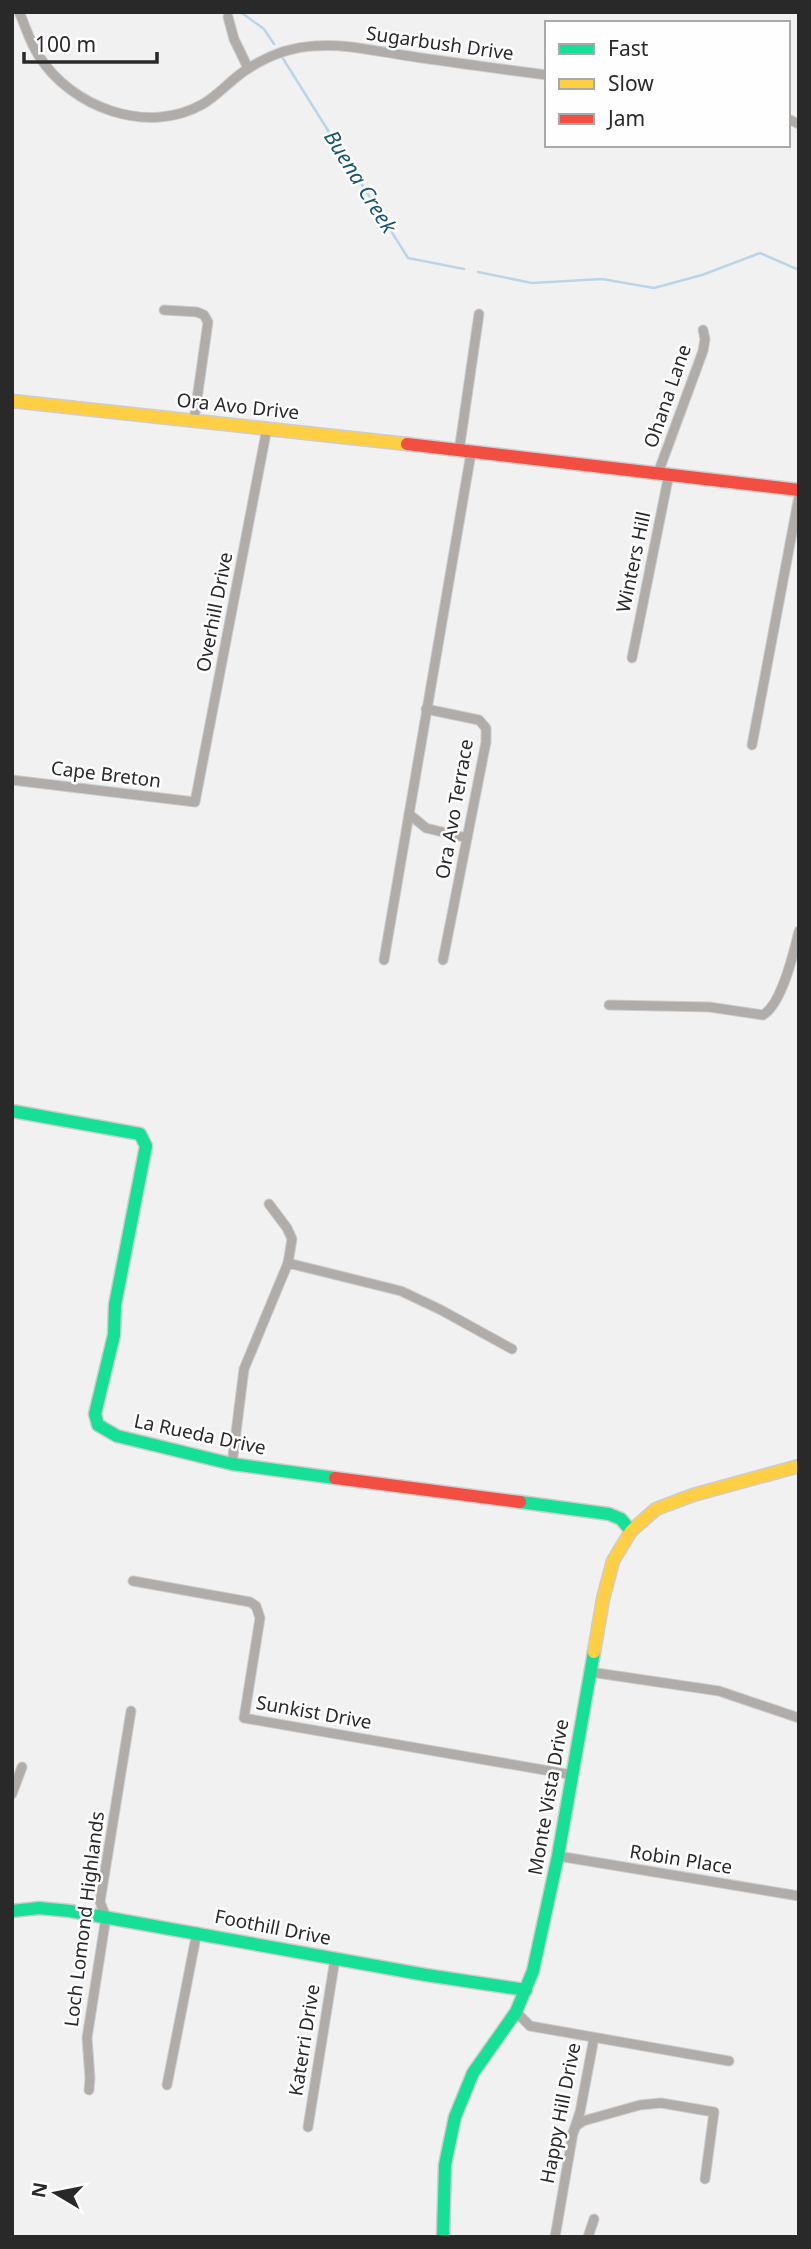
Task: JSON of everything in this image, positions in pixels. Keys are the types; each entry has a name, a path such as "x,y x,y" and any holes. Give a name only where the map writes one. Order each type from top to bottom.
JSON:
{"street":[{"name":"Sugarbush Drive","path":"19,12 39,57 60,81 90,103 118,113 156,116 195,108 212,98 248,68 277,54 316,45 545,75"},
{"path":"228,17 234,39 248,68"},
{"path":"164,310 197,312 204,315 208,323 194,420"},
{"path":"384,960 465,452 479,314"},
{"name":"Ohana Lane","path":"664,473 703,351 703,330"},
{"name":"Ora Avo Drive","path":"12,401 799,490"},
{"name":"Overhill Drive","path":"195,802 267,428"},
{"name":"Winters Hill","path":"632,657 664,473"},
{"path":"752,745 799,496"},
{"name":"Ora Avo Terrace","path":"426,709 479,720 486,728 486,742 443,960"},
{"name":"Cape Breton","path":"12,780 195,802"},
{"path":"409,814 426,828 467,838"},
{"path":"609,1005 709,1007 763,1015 770,1011 782,984 796,948 799,931"},
{"name":"La Rueda Drive","path":"12,1111 140,1134 146,1146 115,1305 114,1335 95,1420 98,1425 117,1436 232,1464 609,1514 621,1519 631,1531"},
{"path":"232,1464 244,1369 288,1264 292,1239 269,1203"},
{"path":"288,1264 401,1291 512,1349"},
{"name":"Monte Vista Drive","path":"443,2237 445,2165 455,2117 473,2073 516,2012 533,1971 558,1856 603,1599 613,1561 631,1531 656,1509 693,1495 799,1466"},
{"name":"Sunkist Drive","path":"133,1581 250,1602 256,1606 260,1618 244,1718 573,1774"},
{"path":"590,1672 719,1691 799,1718"},
{"name":"Loch Lomond Highlands","path":"89,2090 87,2038 106,1917 100,1902 131,1711"},
{"path":"12,1794 22,1768"},
{"name":"Robin Place","path":"558,1856 799,1896"},
{"name":"Foothill Drive","path":"12,1911 44,1909 106,1917 335,1959 526,1990"},
{"path":"167,2085 197,1932"},
{"name":"Katerri Drive","path":"308,2127 335,1959"},
{"name":"Happy Hill Drive","path":"516,2012 530,2026 594,2038 580,2112 573,2133 555,2237"},
{"path":"594,2038 729,2061"},
{"path":"573,2133 576,2126 583,2121 640,2105 661,2103 713,2112 705,2179"},
{"path":"588,2237 594,2219"}],"waterway":[{"name":"Buena Creek","path":"242,13 264,29 274,44"},
{"name":"Buena Creek","path":"282,57 408,258 464,269"},
{"name":"Buena Creek","path":"478,272 532,283 602,279 654,288 702,275 760,253 799,270"}],"traffic: fast":[{"path":"12,1111 140,1134 146,1146 115,1305 114,1335 95,1414 98,1425 117,1436 232,1464 335,1478"},
{"path":"520,1502 609,1514 621,1519 631,1531"},
{"path":"443,2237 445,2165 455,2117 473,2073 516,2012 533,1971 558,1856 594,1652"},
{"path":"12,1911 39,1908 70,1911 426,1975 526,1990"}],"traffic: slow":[{"path":"12,401 407,444"},
{"path":"594,1652 613,1561 631,1531 656,1509 693,1495 799,1466"}],"traffic: jam":[{"path":"407,444 799,490"},
{"path":"335,1478 520,1502"}]}
